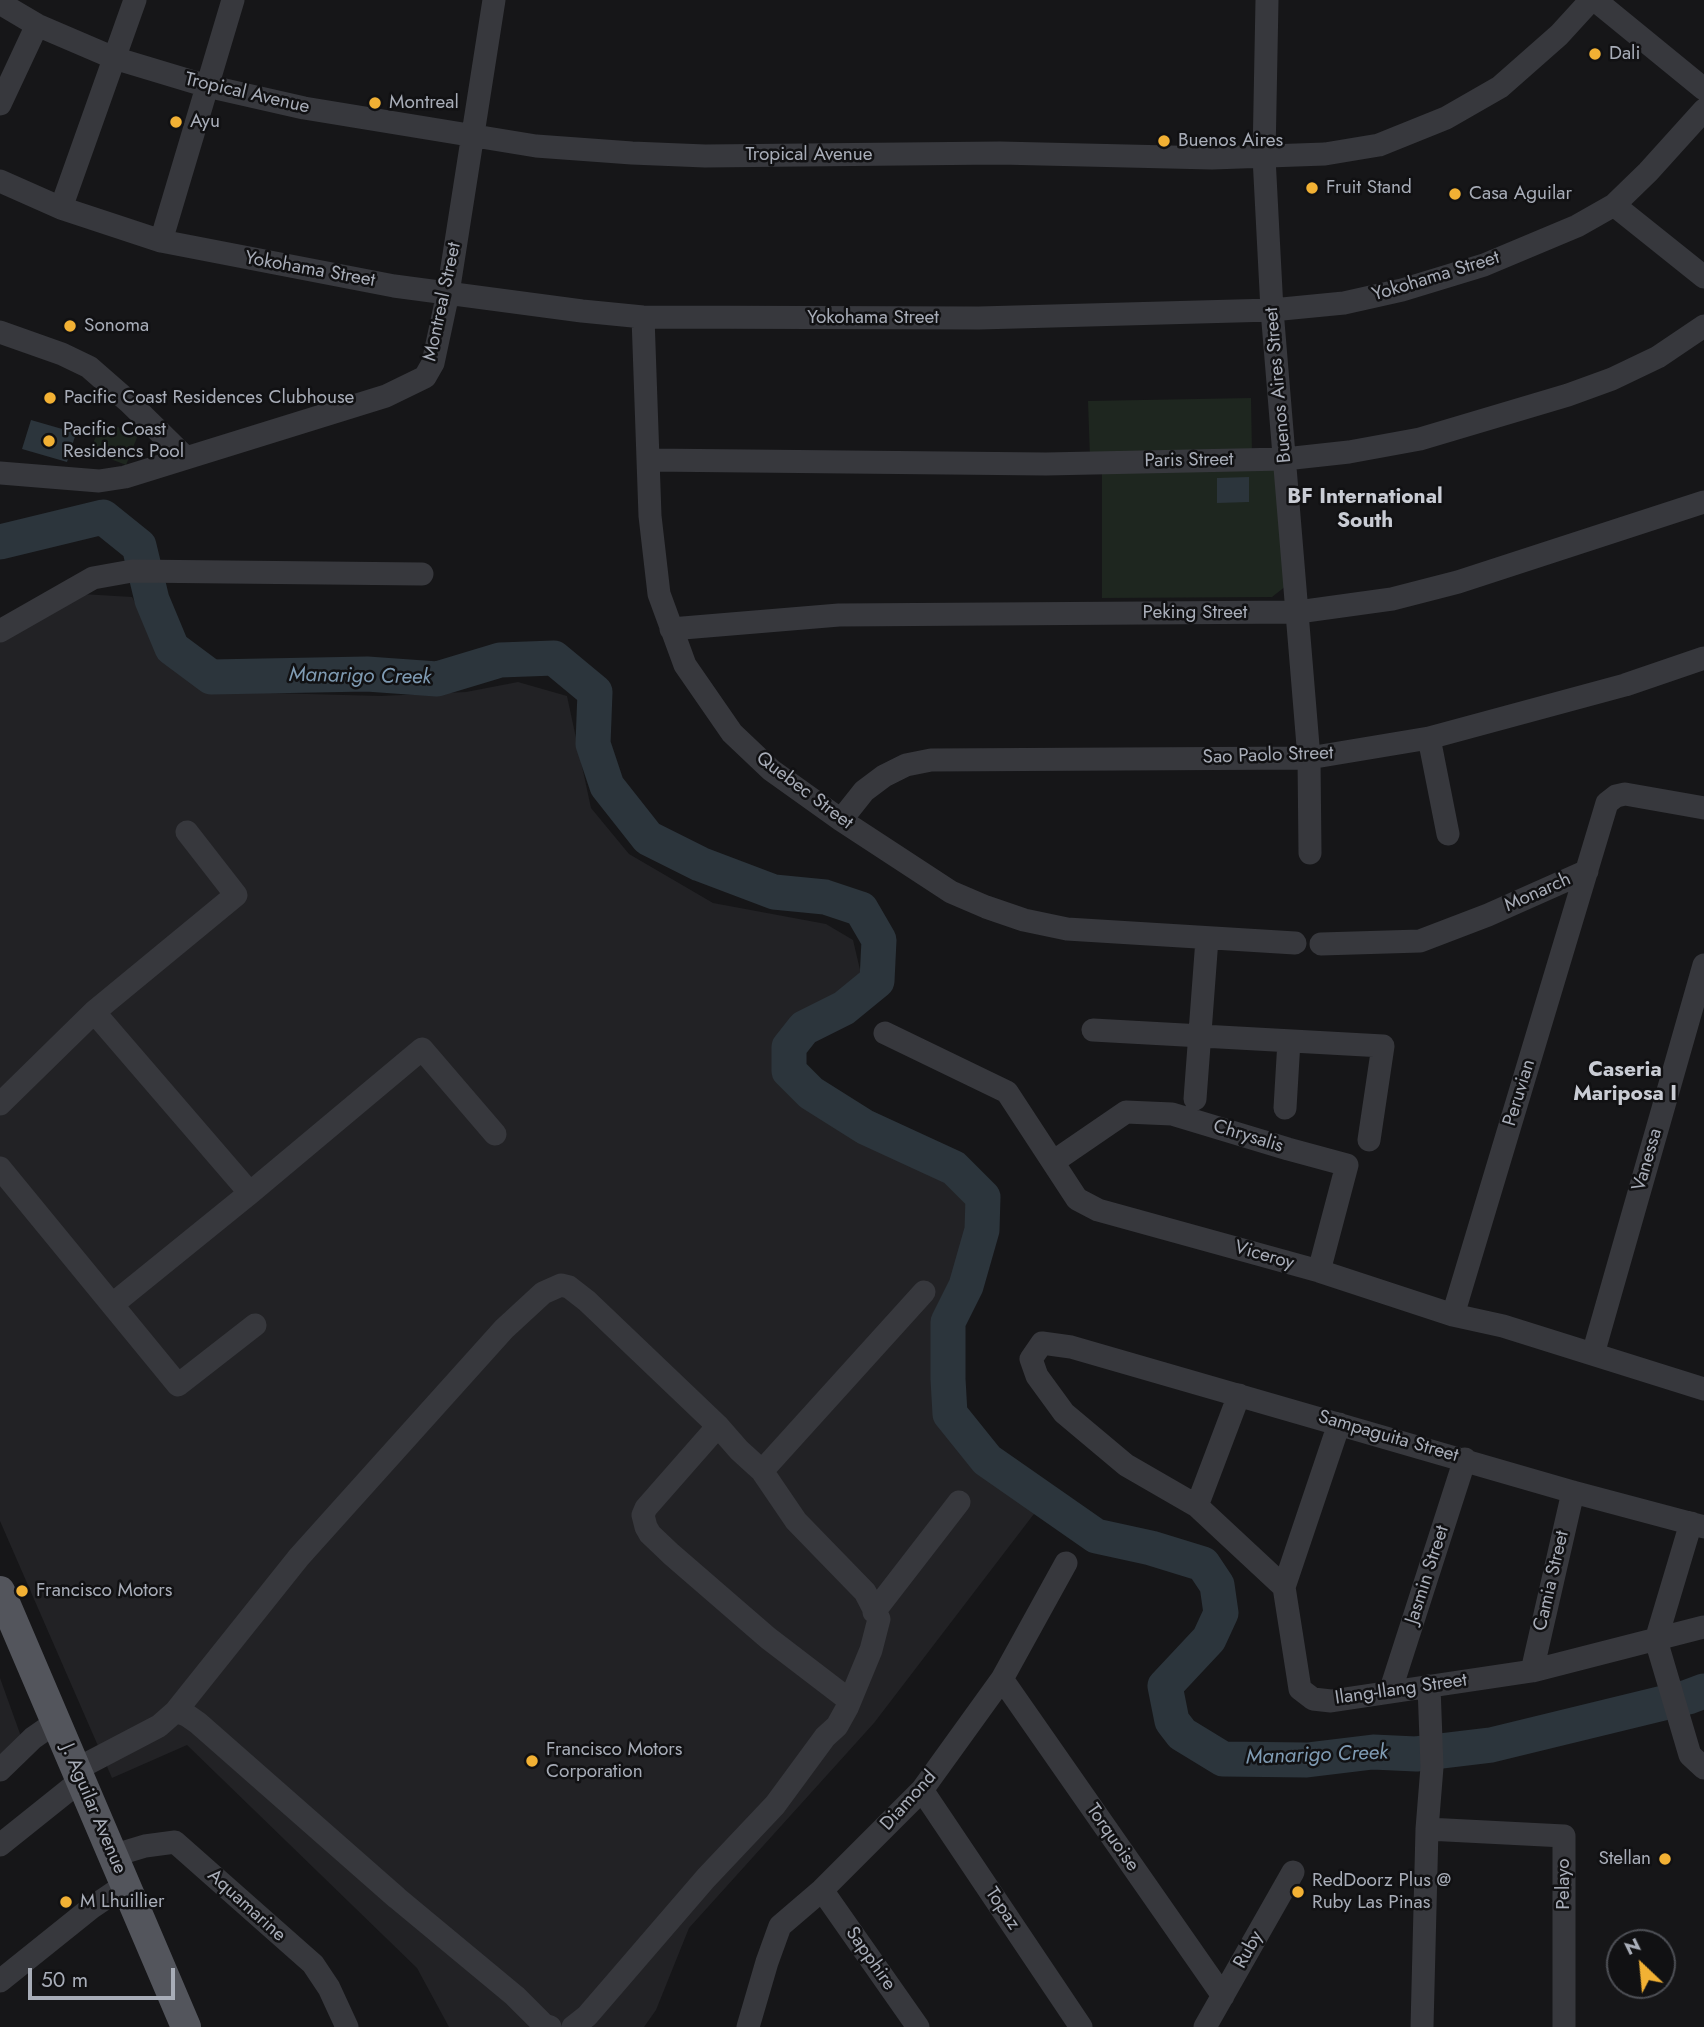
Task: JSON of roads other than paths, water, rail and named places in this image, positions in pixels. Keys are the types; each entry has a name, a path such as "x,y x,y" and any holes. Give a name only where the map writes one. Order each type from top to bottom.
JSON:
{"main road":[{"name":"J. Aguilar Avenue","path":"0,1591 186,2027"}],"street":[{"path":"61,208 135,0"},
{"path":"161,242 233,0"},
{"name":"Montreal Street","path":"0,472 99,481 125,477 386,396 425,377 433,363 448,293 494,0"},
{"name":"Buenos Aires Street","path":"1267,0 1264,157 1272,310 1309,758 1310,853"},
{"path":"1593,0 1704,89"},
{"name":"Tropical Avenue","path":"21,11 114,58 206,86 304,108 536,146 705,156 1000,153 1212,158 1325,154 1379,145 1446,118 1500,87 1559,35 1593,0"},
{"path":"0,104 21,11"},
{"name":"Yokohama Street","path":"0,181 61,208 161,242 327,274 582,311 643,317 979,318 1272,310 1344,303 1402,290 1485,265 1577,226 1614,205 1704,110"},
{"path":"1614,205 1704,277"},
{"name":"Quebec Street","path":"643,317 650,516 659,594 685,665 732,733 771,770 841,820 951,892 1024,920 1067,929 1295,943"},
{"name":"Paris Street","path":"649,460 1046,464 1285,459 1349,452 1420,439 1495,419 1612,379 1658,357 1704,326"},
{"path":"0,332 62,354 89,367 185,457"},
{"name":"Peking Street","path":"671,629 839,615 1298,612 1392,598 1458,583 1704,502"},
{"path":"0,631 93,578 132,571 422,574"},
{"name":"Sao Paolo Street","path":"841,820 864,791 884,776 906,765 931,760 1309,758 1429,738 1625,685 1704,658"},
{"path":"1429,738 1448,834"},
{"name":"Monarch","path":"1321,944 1420,941 1488,915 1587,871 1607,803 1611,798 1625,794 1704,808"},
{"path":"0,1104 94,1012 236,895 187,832"},
{"name":"Peruvian","path":"1453,1315 1587,871"},
{"path":"1195,1099 1206,939"},
{"name":"Vanessa","path":"1593,1354 1704,965"},
{"path":"94,1012 250,1193"},
{"path":"1093,1030 1383,1046 1369,1140"},
{"name":"Viceroy","path":"885,1032 1007,1092 1077,1199 1098,1210 1319,1271 1453,1315 1503,1326 1704,1389"},
{"path":"1285,1108 1289,1041"},
{"path":"113,1304 422,1049 495,1134"},
{"name":"Chrysalis","path":"1053,1163 1126,1112 1172,1114 1347,1164 1319,1271"},
{"path":"0,1168 178,1385 255,1325"},
{"path":"0,1845 78,1775 159,1726 176,1711 299,1557 503,1329 542,1293 561,1285 569,1287 587,1301 762,1471 796,1521 865,1592 879,1619 875,1637 837,1726 825,1737 775,1805 706,1878 587,2016 573,2027"},
{"path":"762,1471 925,1292"},
{"name":"Sampaguita Street","path":"1198,1506 1126,1465 1064,1413 1037,1376 1031,1359 1042,1343 1071,1347 1573,1492 1697,1525"},
{"path":"1238,1395 1198,1506 1284,1587 1339,1424"},
{"path":"718,1426 646,1508 643,1515 646,1527 671,1554 768,1638 849,1700"},
{"name":"Jasmin Street","path":"1390,1692 1465,1459"},
{"name":"Camia Street","path":"1532,1671 1573,1492"},
{"path":"874,1612 959,1502"},
{"path":"1697,1525 1656,1640 1690,1755 1704,1768"},
{"name":"Diamond","path":"749,2026 780,1926 822,1890 922,1790 1002,1679 1066,1563"},
{"name":"Ilang-Ilang Street","path":"1284,1587 1300,1689 1313,1699 1331,1701 1532,1671 1704,1628"},
{"name":"Torquoise","path":"1002,1679 1223,1996"},
{"path":"1422,2027 1427,1829 1432,1767 1429,1686"},
{"path":"176,1711 198,1723 397,1898 514,1996 544,2025 550,2027"},
{"path":"0,1770 33,1738 56,1722"},
{"name":"Topaz","path":"922,1790 1081,2027"},
{"name":"Pelayo","path":"1427,1829 1564,1836 1564,2027"},
{"name":"Aquamarine","path":"112,1856 145,1846 175,1842 313,1964 329,1988 347,2027"},
{"name":"Ruby","path":"1205,2027 1293,1872"},
{"path":"0,1981 91,1908 125,1885"},
{"name":"Sapphire","path":"822,1890 918,2027"}],"waterway":[{"name":"Manarigo Creek","path":"0,542 103,517 139,546 152,600 172,648 211,677 367,674 437,679 500,660 554,658 595,692 593,744 607,786 648,838 700,864 774,892 825,897 861,909 879,940 877,981 844,1008 804,1028 789,1047 789,1071 811,1093 865,1127 954,1168 983,1197 982,1230 966,1286 948,1322 948,1379 950,1414 987,1460 1096,1536 1151,1548 1203,1564 1217,1585 1221,1613 1209,1639 1165,1686 1172,1721 1182,1734 1223,1759 1307,1760 1373,1752 1416,1754 1491,1745 1704,1691"}],"place":[{"name":"Dali","path":"1595,54"},
{"name":"Montreal","path":"375,103"},
{"name":"Ayu","path":"176,122"},
{"name":"Buenos Aires","path":"1164,141"},
{"name":"Fruit Stand","path":"1312,188"},
{"name":"Casa Aguilar","path":"1455,194"},
{"name":"Sonoma","path":"70,326"},
{"name":"Pacific Coast Residences Clubhouse","path":"50,398"},
{"name":"Pacific Coast Residencs Pool","path":"49,441"},
{"name":"Francisco Motors","path":"22,1591"},
{"name":"Francisco Motors Corporation","path":"532,1761"},
{"name":"Stellan","path":"1665,1859"},
{"name":"RedDoorz Plus @ Ruby Las Pinas","path":"1298,1892"},
{"name":"M Lhuillier","path":"66,1902"}],"district":[{"name":"BF International South","path":"1365,510"},
{"name":"Caseria Mariposa I","path":"1625,1083"}]}
